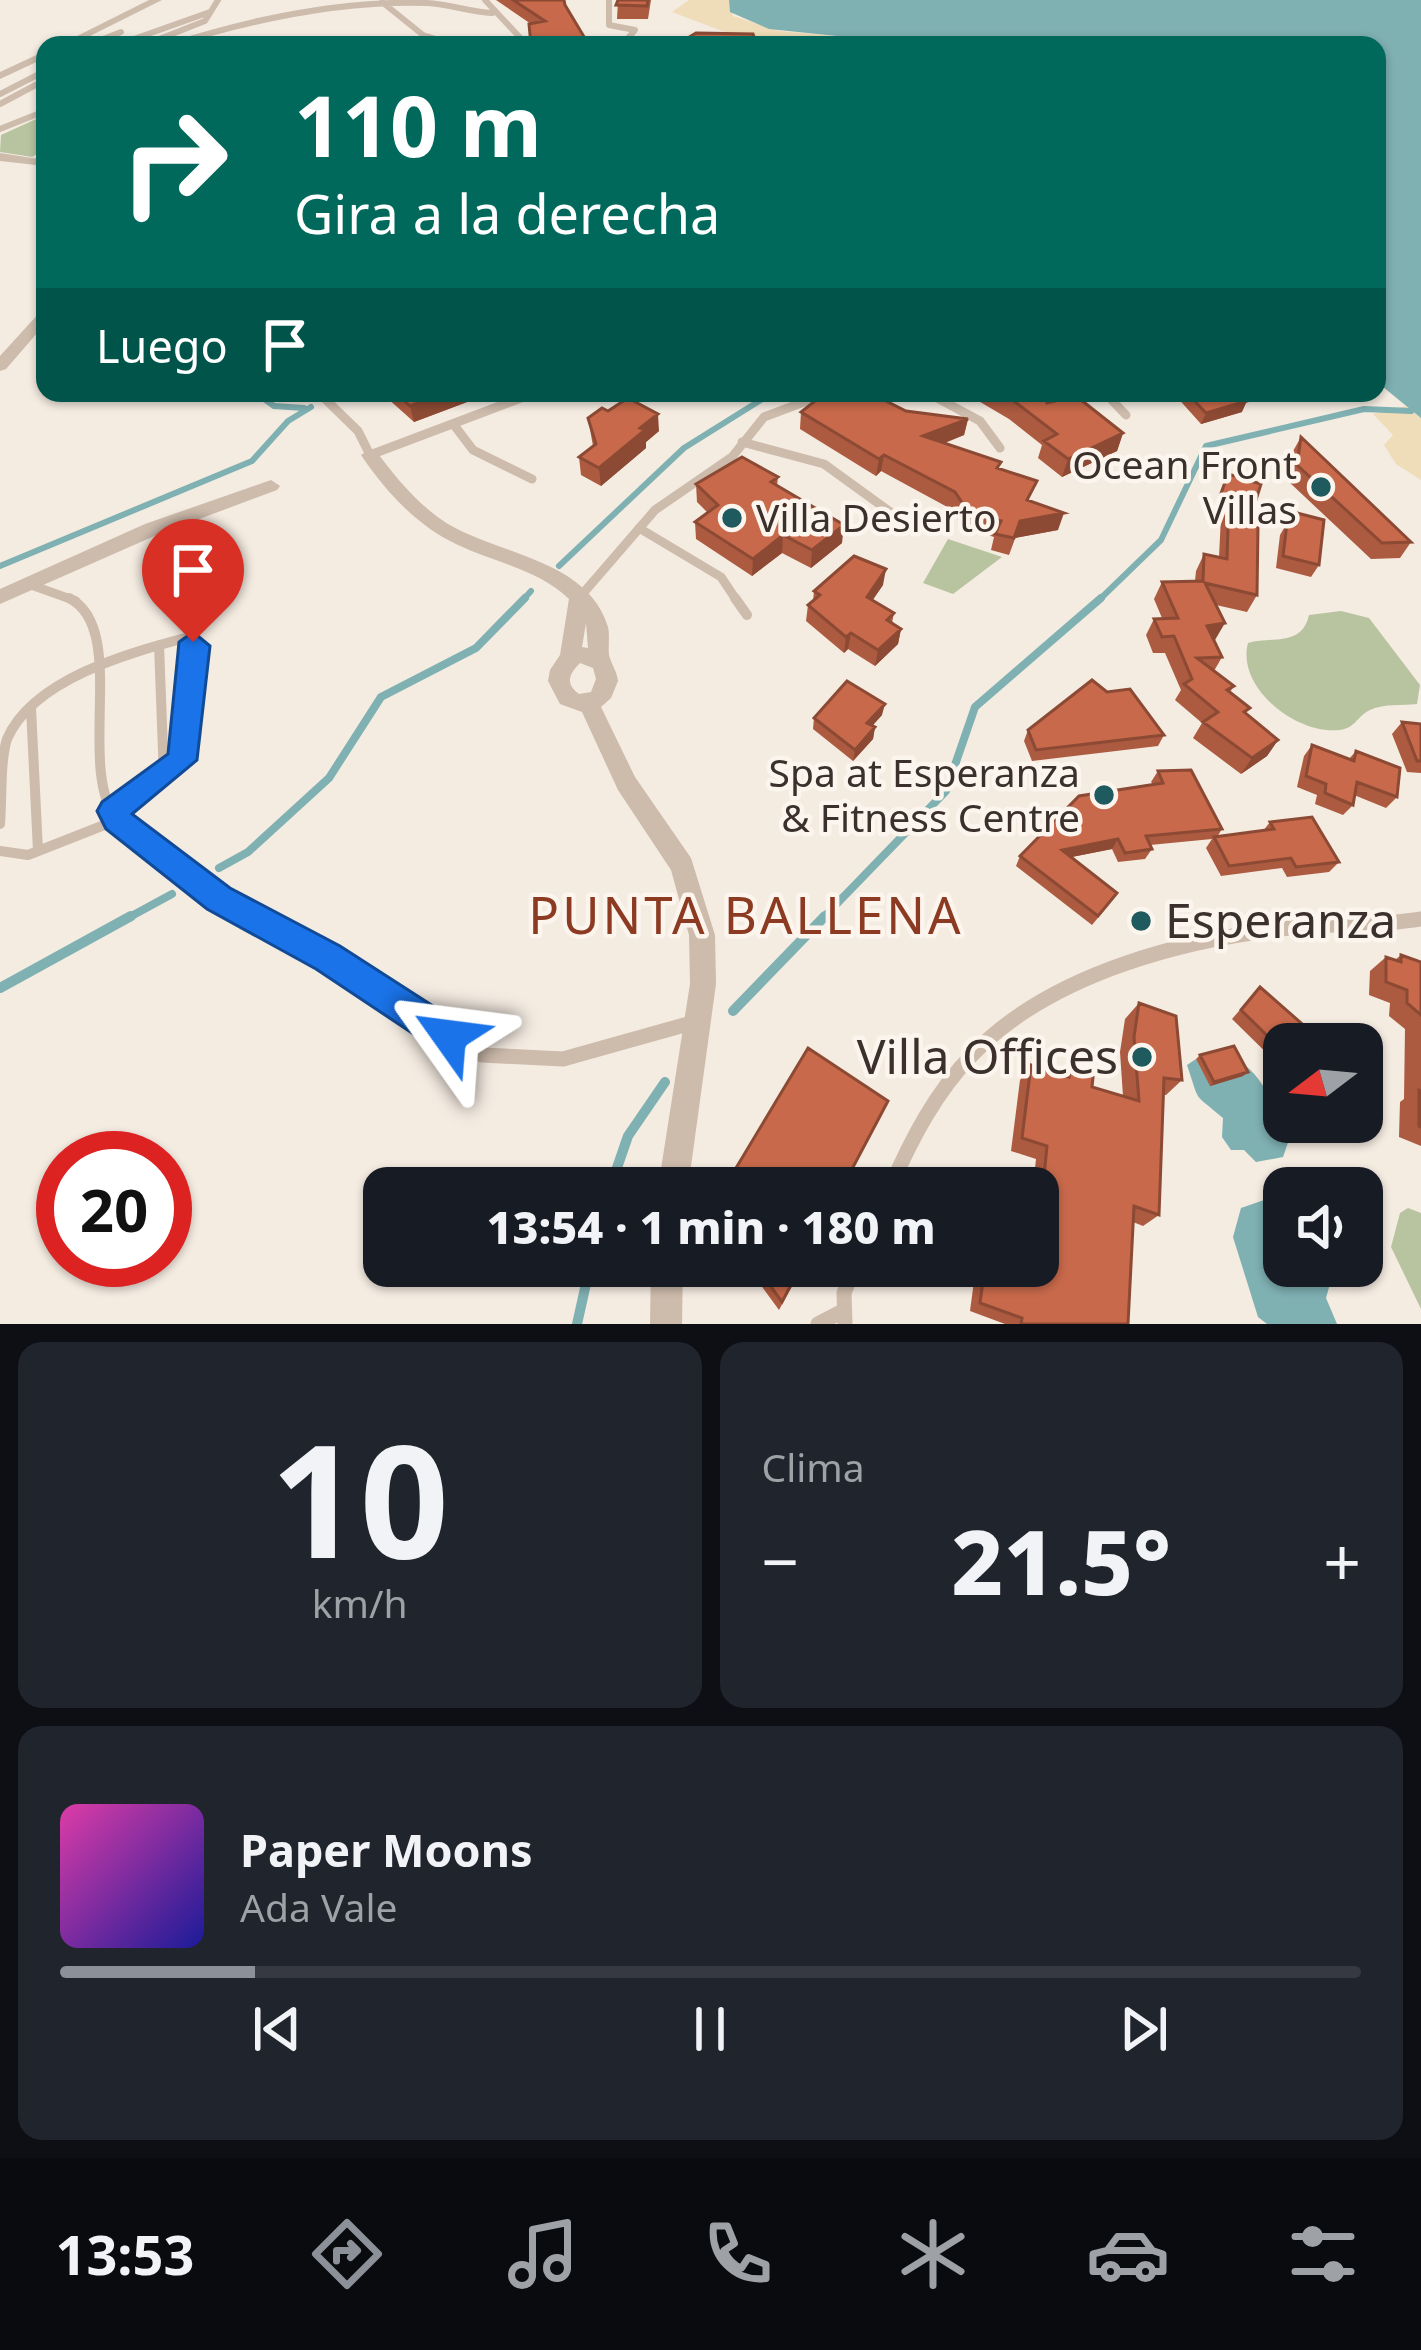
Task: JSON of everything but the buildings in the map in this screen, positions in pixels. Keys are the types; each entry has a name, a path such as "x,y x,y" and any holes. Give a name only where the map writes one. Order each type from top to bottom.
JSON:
{"street":[{"path":"83,36 157,0"},
{"path":"0,76 36,58"},
{"path":"0,161 36,168"},
{"path":"0,366 36,325"},
{"path":"370,454 443,530 536,566 579,598 599,631 598,660 609,671 608,685 587,699 568,698 557,687 557,673 570,661 579,598"},
{"path":"0,597 34,586 130,538 271,486"},
{"path":"570,661 598,660"},
{"path":"587,699 619,769 682,866 696,902 703,984 677,1167"},
{"path":"666,1324 667,1287"}],"lane":[{"path":"168,36 205,22 218,0"},
{"path":"272,19 275,0"},
{"path":"485,0 517,36"},
{"path":"609,0 609,25 635,30 630,36"},
{"path":"382,2 426,36"},
{"path":"205,36 272,19 382,2 431,3 493,13"},
{"path":"142,36 210,12"},
{"path":"111,36 121,32"},
{"path":"0,94 36,75"},
{"path":"0,104 36,79"},
{"path":"0,129 36,115"},
{"path":"329,402 358,430 370,454 512,402"},
{"path":"579,598 668,499 731,458 764,418 805,402"},
{"path":"945,402 980,421 1000,448"},
{"path":"1114,402 1126,415"},
{"path":"454,425 473,449 532,479"},
{"path":"742,442 830,467 900,519"},
{"path":"639,528 722,578 746,615"},
{"path":"34,586 76,600 94,633 100,661 97,749 103,791 115,816 219,898 328,958 416,1018 482,1055 544,1061 586,1054 698,1021"},
{"path":"0,824 8,729 100,661 185,638 197,646 186,746 176,769 115,816 38,851 13,856 0,851"},
{"path":"159,645 164,777"},
{"path":"32,708 38,851"},
{"path":"900,1167 924,1119 967,1061 993,1034 1044,1004 1142,963 1219,942 1303,926 1421,920"},
{"path":"818,1324 844,1318 845,1287"}],"green space":[{"path":"36,119 36,155 0,152 1,135"},
{"path":"948,539 1002,557 953,594 923,583"},
{"path":"1341,611 1369,618 1420,685 1417,704 1376,708 1344,729 1323,730 1289,717 1260,692 1247,660 1248,643 1293,636 1309,615"},
{"path":"1408,1208 1421,1213 1421,1309 1391,1247 1400,1213"}],"sand":[{"path":"689,0 729,0 733,16 780,31 836,36 735,36 672,12"},
{"path":"1406,406 1421,418 1421,480 1396,464 1384,445 1393,435 1373,414"}],"water":[{"path":"729,0 1421,0 1421,418 1386,389 1386,36 837,36 769,29 730,12"},
{"path":"1196,1059 1210,1085 1237,1059 1256,1076 1263,1087 1263,1143 1288,1143 1283,1157 1256,1162 1244,1150 1231,1150 1222,1137 1223,1118 1196,1093 1187,1065"},
{"path":"1263,1200 1263,1287 1329,1287 1326,1298 1337,1324 1267,1324 1258,1317 1233,1237 1241,1208"}],"waterway":[{"path":"268,402 304,408"},
{"path":"559,566 684,448 758,402"},
{"path":"0,566 252,461 288,421 311,407"},
{"path":"1098,601 1161,540 1206,446 1364,409 1411,411"},
{"path":"522,601 531,591"},
{"path":"219,868 248,852 329,778 381,697 476,648 525,598"},
{"path":"822,919 946,791 975,707 1101,598"},
{"path":"126,919 172,894"},
{"path":"0,988 131,916"},
{"path":"733,1011 825,916"},
{"path":"617,1167 628,1136 665,1082"},
{"path":"577,1324 585,1287"}],"place":[{"name":"Ocean Front Villas","path":"1321,487"},
{"name":"Villa Desierto","path":"732,518"},
{"name":"Spa at Esperanza & Fitness Centre","path":"1104,795"},
{"name":"Esperanza","path":"1141,921"},
{"name":"Villa Offices","path":"1142,1057"}],"district":[{"name":"PUNTA BALLENA","path":"746,916"}],"route":[{"path":"193,642 197,646 182,760 176,769 113,811 117,820 219,898 328,958 449,1036"}]}
